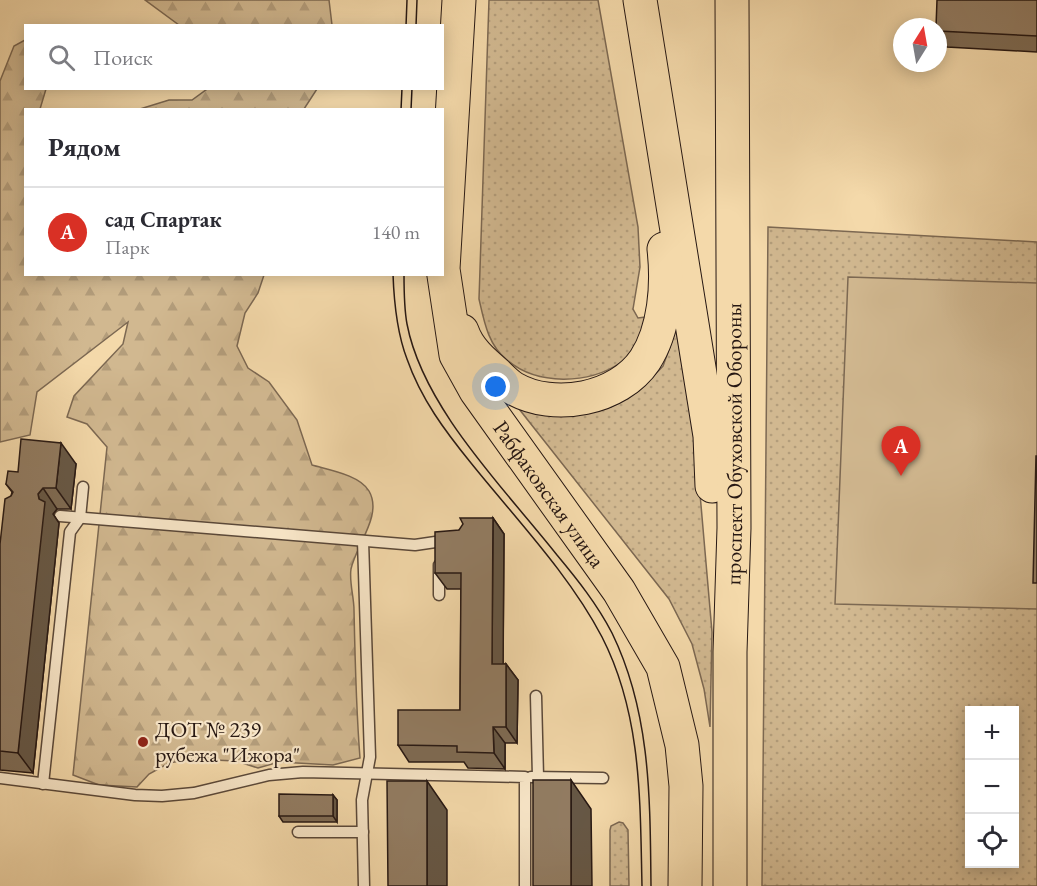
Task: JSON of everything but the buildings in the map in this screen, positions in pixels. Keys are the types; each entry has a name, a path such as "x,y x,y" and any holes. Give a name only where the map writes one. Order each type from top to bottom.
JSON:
{"main road":[{"name":"Рабфаковская улица","path":"444,253 459,0"},
{"path":"456,64 474,0"},
{"path":"640,0 710,436 713,528 730,652"},
{"name":"проспект Обуховской Обороны","path":"730,886 730,652 734,528 732,0"},
{"path":"444,272 464,336 477,357 514,388 538,397 566,401 587,397 621,384 639,366 653,344 667,278 655,181 661,129"},
{"name":"Рабфаковская улица","path":"444,276 450,330 456,355 476,391 619,591 663,667 672,694 682,745 686,786 685,886"}],"lane":[{"path":"43,784 70,532 80,518 83,487"},
{"path":"60,516 415,545 439,540 458,540"},
{"path":"439,540 440,595"},
{"path":"363,541 370,757 362,800 364,886"},
{"path":"536,696 538,777"},
{"path":"0,778 162,796 194,793 268,775 303,772 603,778"},
{"path":"525,777 525,886"},
{"path":"298,832 363,832"}],"green space":[{"path":"145,0 329,0 332,24 178,24"},
{"path":"489,0 598,0 638,227 640,267 633,309 638,318 646,317 640,340 632,355 607,370 593,375 579,378 548,378 519,368 507,360 495,347 485,324 479,299"},
{"path":"24,41 24,90 46,90 40,108 24,108 24,276 264,276 258,293 245,313 237,346 248,368 269,382 297,420 312,465 351,477 365,485 369,491 373,510 371,520 351,569 360,758 333,765 279,762 258,768 236,761 191,759 169,763 149,774 137,787 99,785 73,775 107,447 87,424 67,417 74,396 123,344 128,322 37,392 30,435 0,442 0,81 14,46"},
{"path":"206,90 316,90 305,108 143,108 169,100 192,100"},
{"path":"768,227 1037,242 1037,886 762,886"},
{"path":"848,277 1037,283 1037,609 835,604"},
{"path":"676,330 695,436 712,632 710,727 704,689 692,644 669,599 512,400 611,407 639,391 663,366"},
{"path":"619,822 623,823 628,830 629,886 610,886 610,830 611,826"}],"tram line":[{"path":"406,24 407,0"},
{"path":"416,24 417,0"},
{"path":"401,108 402,90"},
{"path":"411,108 412,90"},
{"path":"393,276 398,328 419,388 461,451 541,547 574,591 602,637 615,667 625,697 636,759 641,822 642,886"},
{"path":"404,276 407,324 416,355 430,386 468,446 593,602 612,633 625,663 641,725 646,757 651,886"}],"place":[{"name":"сад Спартак","path":"901,476"},
{"name":"ДОТ № 239 рубежа \"Ижора\"","path":"143,742"}]}
